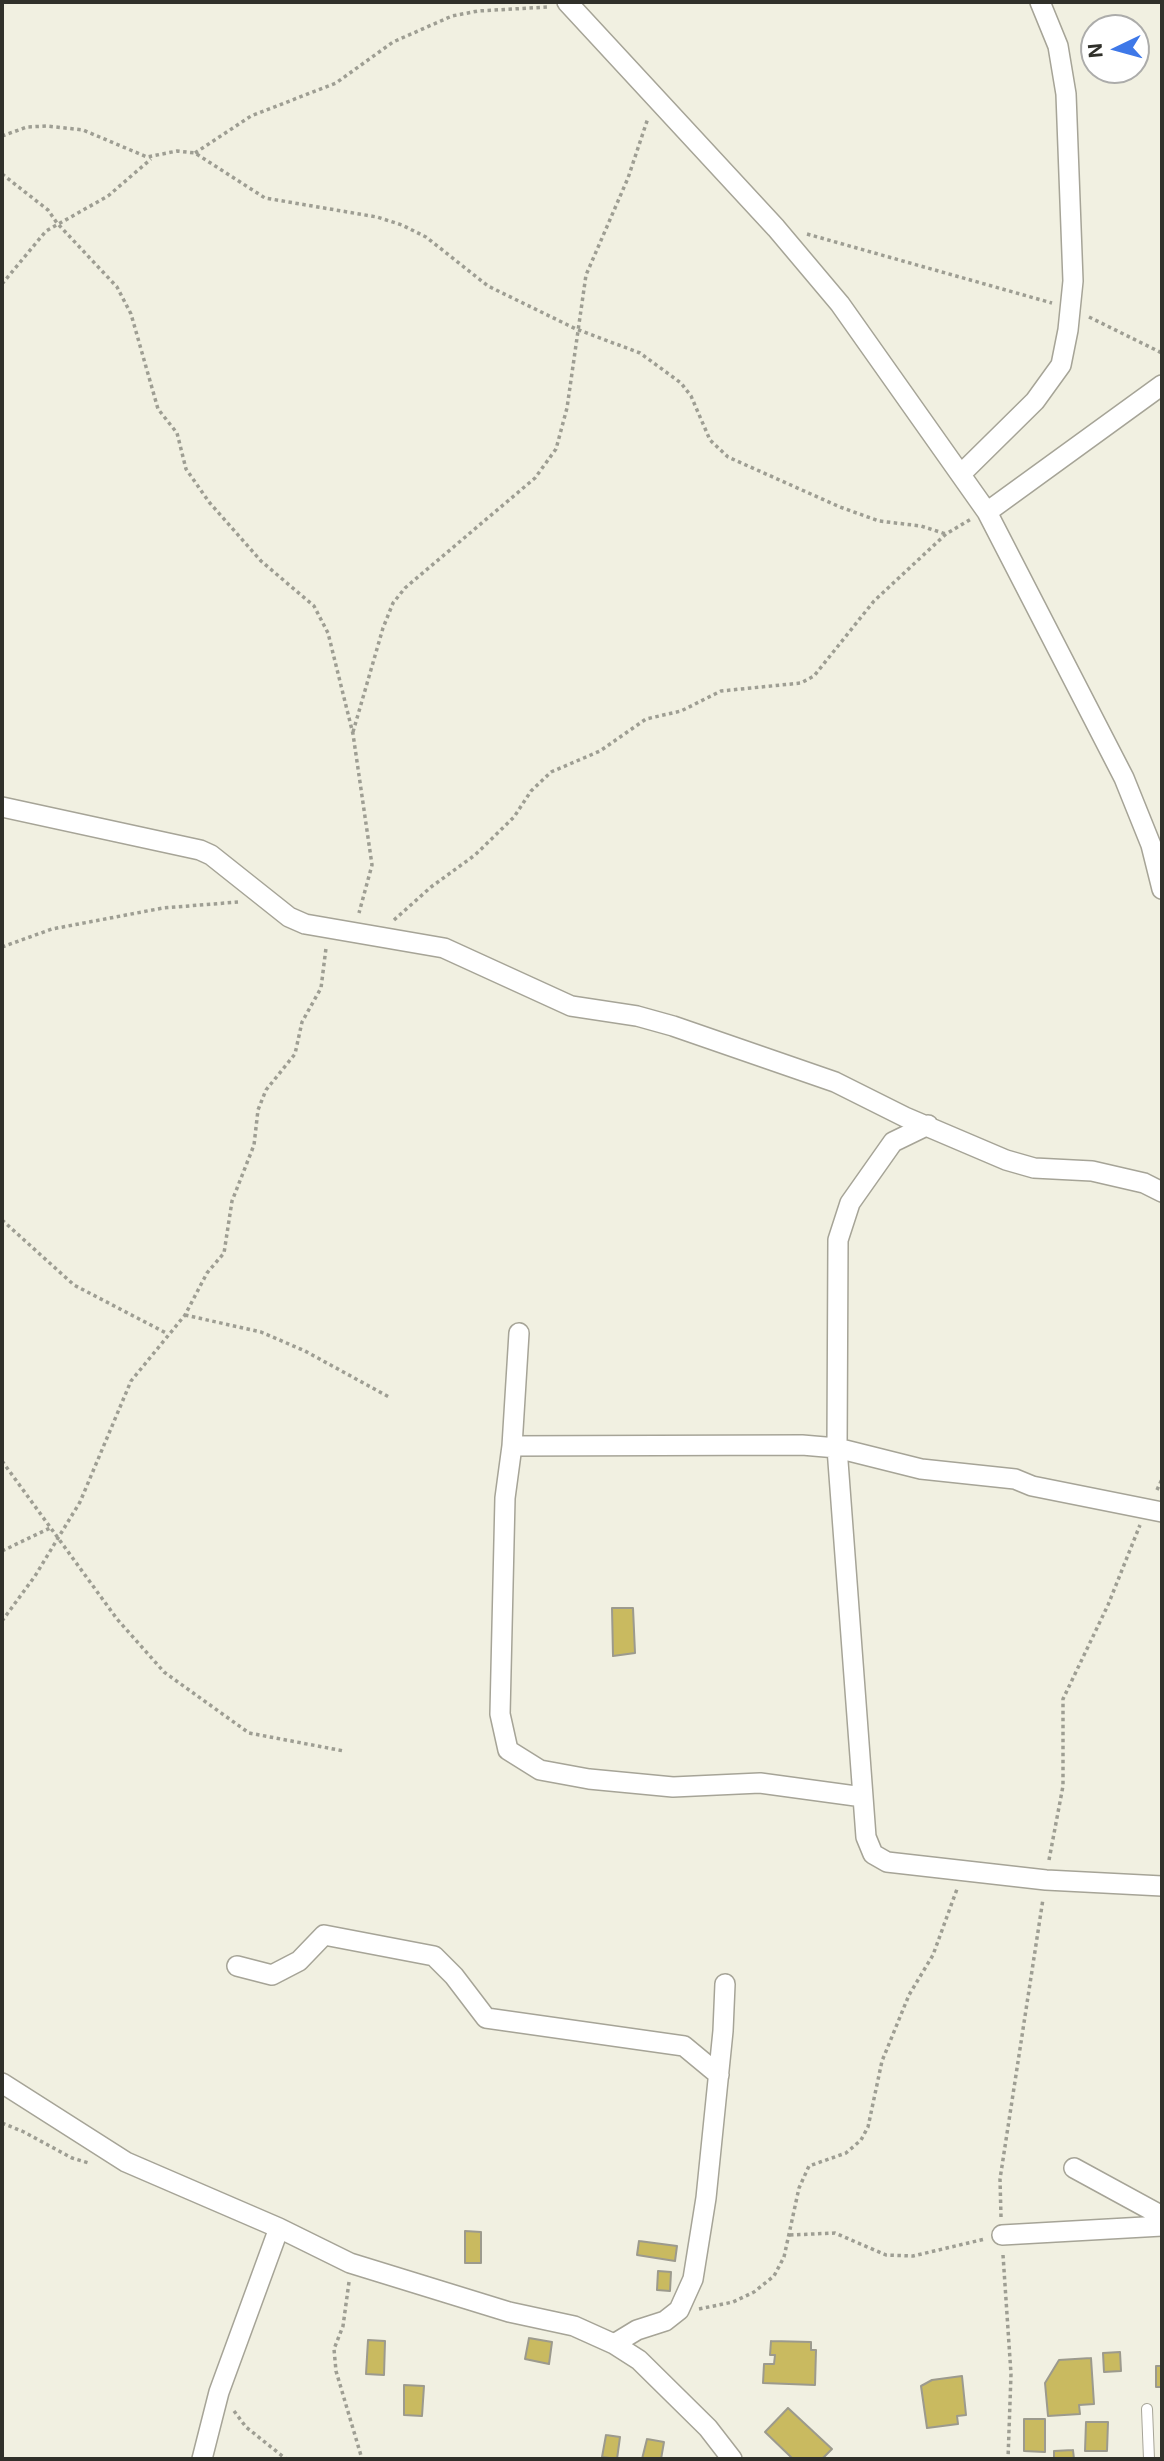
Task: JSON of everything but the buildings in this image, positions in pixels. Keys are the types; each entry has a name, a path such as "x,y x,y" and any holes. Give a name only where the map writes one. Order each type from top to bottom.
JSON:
{"street":[{"path":"961,474 1035,401 1061,365 1071,308 1071,188 1066,94 1058,46 1040,2"},
{"path":"568,3 656,102 776,228 840,303 987,512 1124,778 1151,845 1162,889"},
{"path":"987,512 1162,385"},
{"path":"2,807 200,850 211,855 289,917 326,928 444,948 571,1006 637,1016 835,1082 1021,1165 1093,1171 1144,1183 1162,1192"},
{"path":"928,1125 893,1142 850,1203 838,1240 837,1448 866,1837 873,1854 887,1862 1046,1880 1162,1886"},
{"path":"519,1333 512,1446 505,1497 500,1714 508,1750 540,1770 589,1779 673,1787 760,1783 863,1797"},
{"path":"512,1446 802,1445 837,1448 921,1469 1015,1479 1032,1486 1154,1512"},
{"path":"237,1966 272,1975 299,1961 324,1935 434,1956 454,1976 486,2018 684,2046 719,2075"},
{"path":"614,2344 637,2330 665,2321 679,2310 692,2279 706,2198 719,2075 724,1984"},
{"path":"2,2083 126,2162 279,2228 350,2263 509,2312 574,2326 614,2344 639,2360 708,2428 732,2459"},
{"path":"1074,2168 1162,2216"},
{"path":"1002,2235 1162,2226"},
{"path":"202,2459 219,2392 279,2228"}],"lane":[{"path":"1147,2409 1149,2459"}],"path":[{"path":"195,153 251,116 336,83 393,42 452,16 568,3"},
{"path":"353,734 383,628 393,603 405,588 535,478 556,449 567,408 576,329 586,275 656,102"},
{"path":"2,136 27,127 47,126 83,130 139,155 153,157 177,151 195,153 265,198 377,217 402,225 426,237 488,286 576,329 640,353 681,383 691,396 710,440 729,457 840,508 879,521 921,526 946,534"},
{"path":"2,285 46,231 120,188 153,157"},
{"path":"2,174 48,210 117,287 131,314 158,409 177,433 186,469 209,502 261,561 314,606 328,633 353,734 372,865 352,932"},
{"path":"776,228 836,240 911,264 1071,308 1162,353"},
{"path":"376,936 431,887 475,855 514,817 531,791 551,772 600,751 646,719 681,711 721,691 801,683 814,676 874,601 946,534 987,512"},
{"path":"2,947 52,929 163,908 215,902 268,902"},
{"path":"2,1621 80,1502 131,1381 185,1315 207,1273 224,1253 232,1200 254,1145 262,1098 290,1064 302,1022 321,988 326,928"},
{"path":"2,1220 74,1285 168,1335"},
{"path":"185,1315 261,1332 305,1351 389,1397"},
{"path":"2,1461 117,1619 174,1679 249,1733 344,1751"},
{"path":"1008,2459 1011,2374 1000,2179 1063,1786 1063,1699 1154,1512 1162,1479"},
{"path":"2,1551 51,1528"},
{"path":"679,2310 706,2309 733,2302 754,2292 774,2276 784,2257 799,2188 809,2166 854,2148 868,2127 882,2061 909,1995 933,1955 964,1871"},
{"path":"2,2123 72,2158 92,2164"},
{"path":"790,2235 835,2233 886,2255 913,2256 1002,2235"},
{"path":"350,2263 344,2326 334,2349 336,2371 362,2459"},
{"path":"219,2392 246,2427 286,2459"}]}
